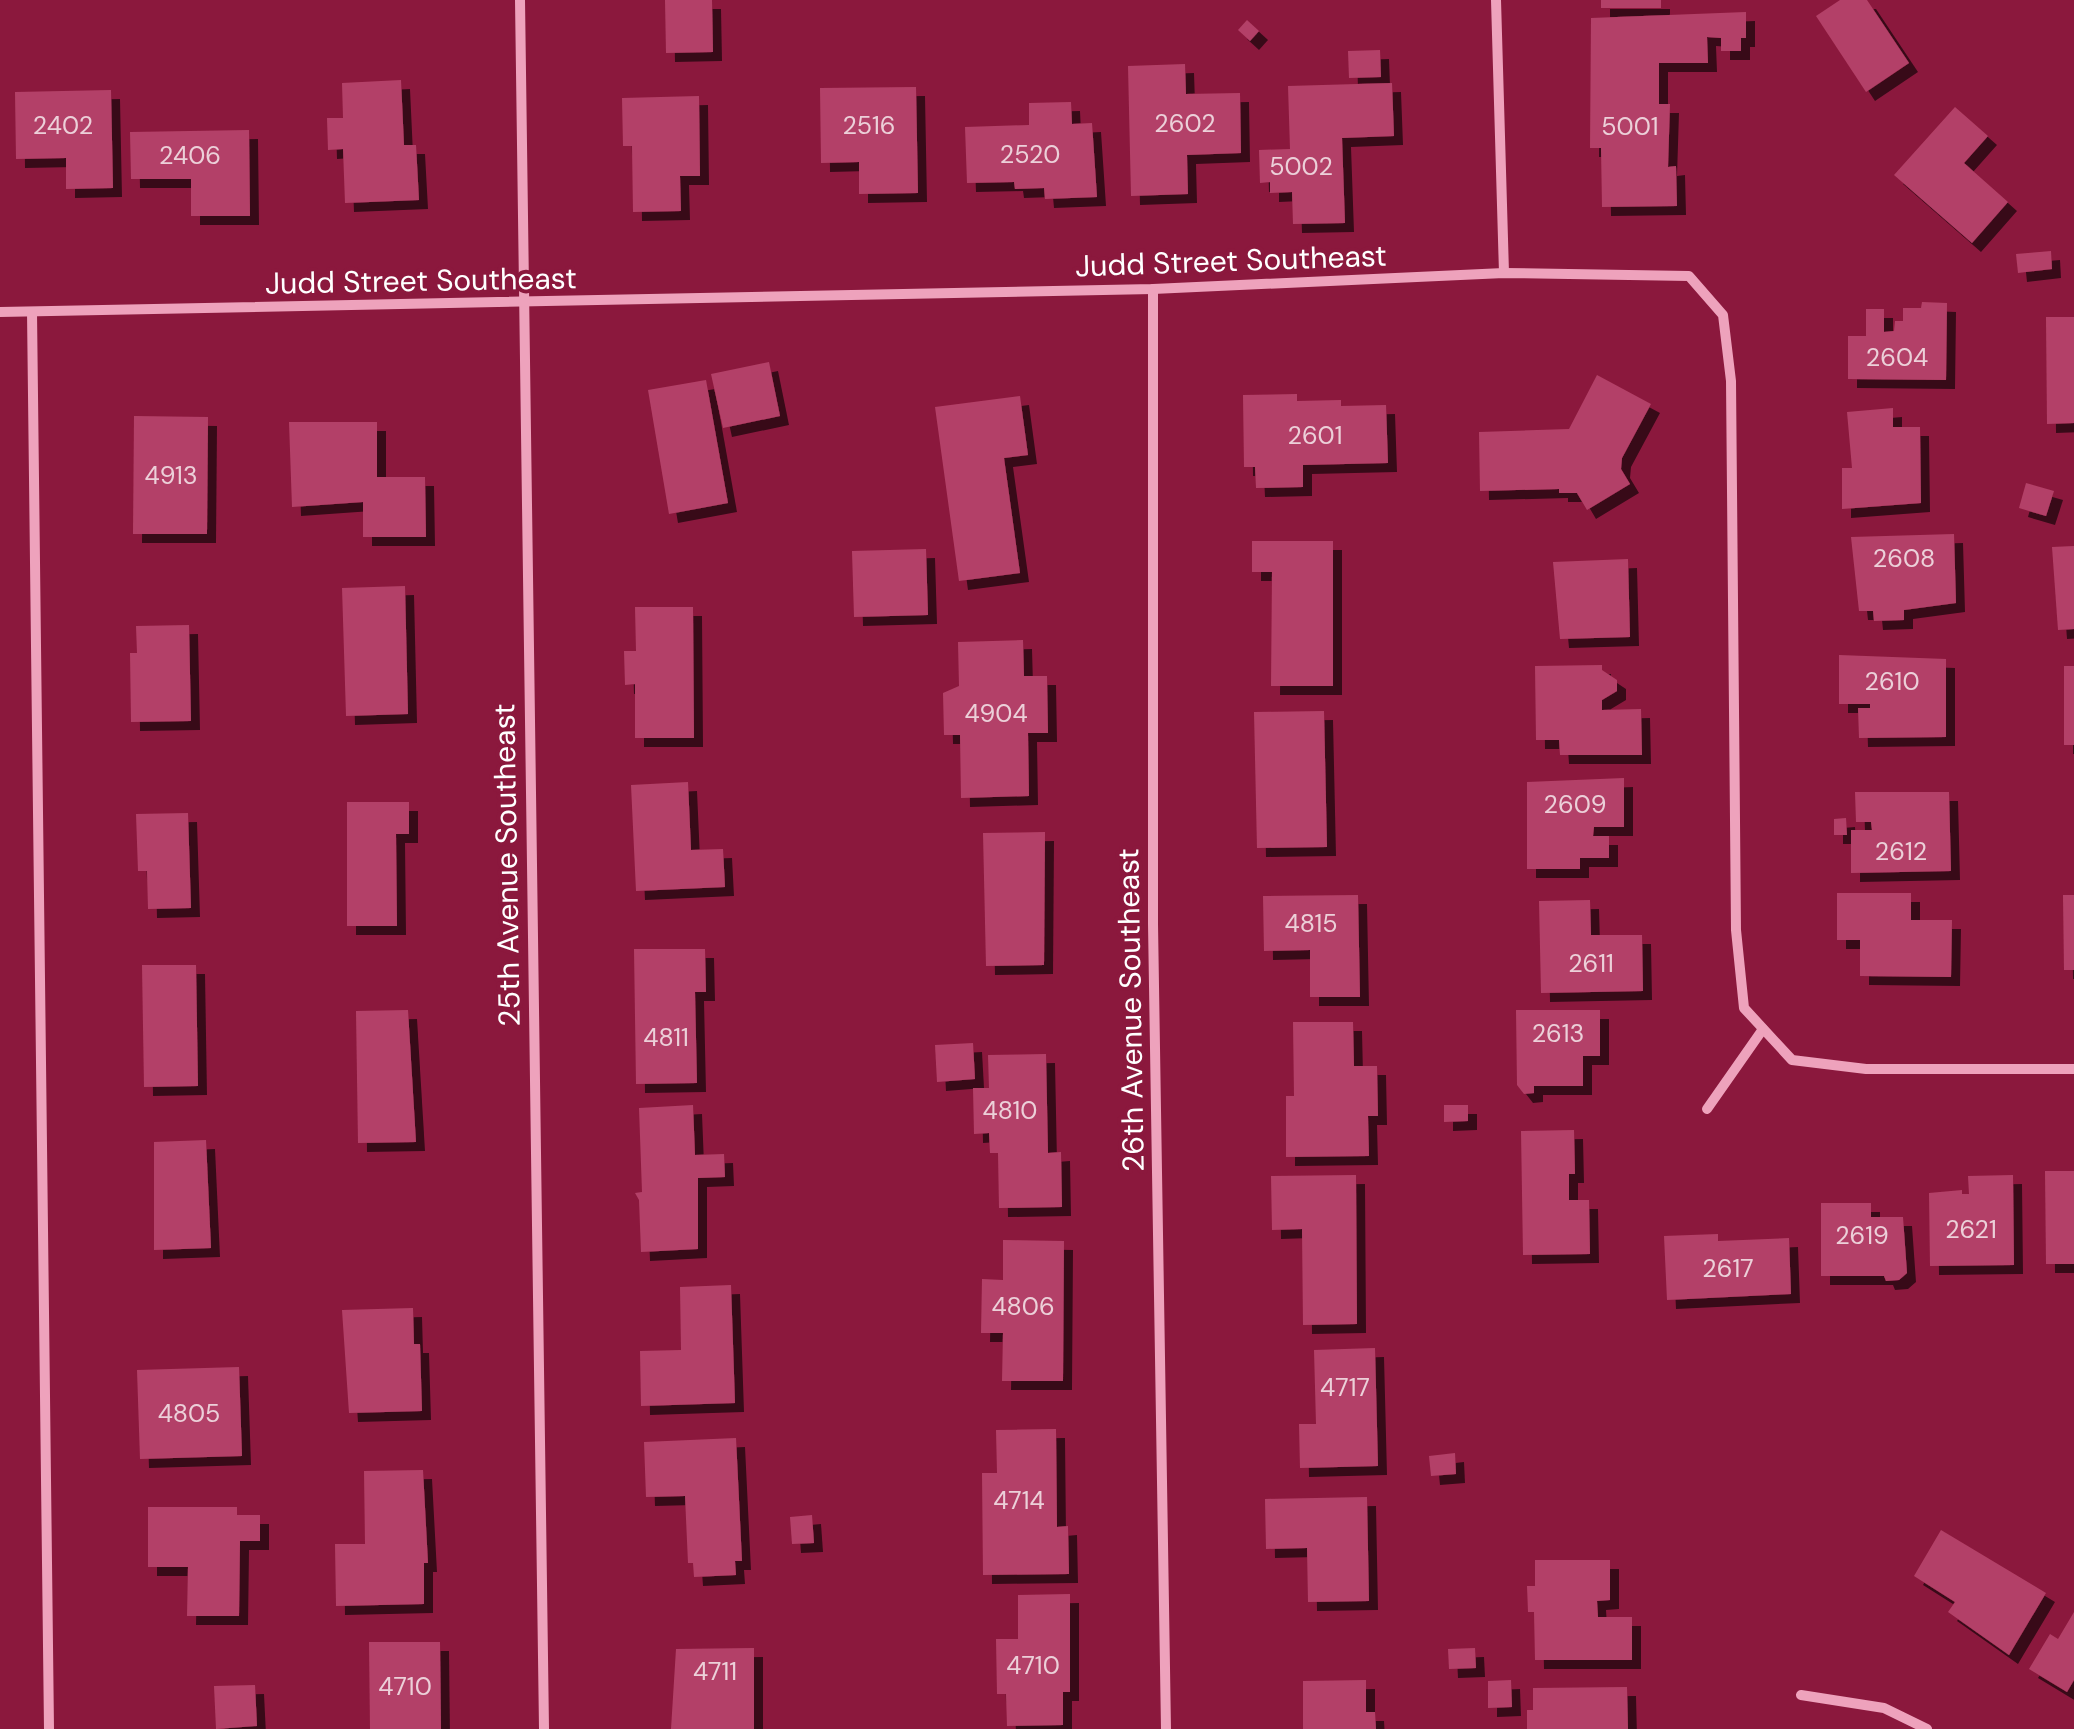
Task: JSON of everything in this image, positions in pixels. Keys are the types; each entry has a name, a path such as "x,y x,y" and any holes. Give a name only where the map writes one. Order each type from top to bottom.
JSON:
{"street":[{"name":"25th Avenue Southeast","path":"520,0 544,1729"},
{"path":"1496,0 1504,273"},
{"name":"Judd Street Southeast","path":"0,312 524,305 1153,289 1504,273 1688,276 1723,316 1731,381 1736,930 1744,1008 1792,1060 1866,1069 2074,1068"},
{"name":"26th Avenue Southeast","path":"1153,289 1153,924 1166,1729"},
{"path":"32,312 49,1729"},
{"path":"1707,1109 1763,1029"},
{"path":"1801,1695 1884,1708 1928,1729"}],"building":[{"path":"665,0 712,0 713,52 666,53"},
{"path":"1601,0 1661,0 1661,8 1601,8"},
{"path":"1840,0 1867,0 1909,63 1866,92 1816,16"},
{"path":"1746,12 1746,38 1741,38 1741,51 1721,51 1721,38 1707,37 1708,63 1659,63 1659,104 1670,104 1668,167 1676,166 1677,206 1602,207 1601,148 1590,148 1591,18"},
{"path":"1247,20 1259,31 1250,41 1238,30"},
{"path":"1380,50 1381,77 1349,78 1348,51"},
{"path":"1185,64 1186,94 1240,93 1241,153 1187,155 1188,194 1131,196 1128,66"},
{"path":"401,80 404,145 416,145 419,200 345,203 343,149 328,150 327,118 343,118 342,83"},
{"path":"1392,83 1394,136 1342,138 1345,223 1293,224 1292,192 1270,193 1270,182 1260,183 1259,150 1290,149 1288,86"},
{"path":"916,87 918,193 859,194 859,162 821,163 820,88"},
{"path":"111,90 113,188 66,189 66,158 16,159 15,92"},
{"path":"699,96 700,176 680,176 681,211 633,212 632,146 623,146 622,98"},
{"path":"1071,102 1072,124 1092,123 1097,197 1045,199 1044,188 1015,189 1014,182 967,183 965,127 1029,125 1029,103"},
{"path":"1955,107 1988,136 1964,163 2008,202 1972,243 1894,175"},
{"path":"249,130 250,216 191,216 191,179 131,179 130,132"},
{"path":"2051,251 2052,269 2018,273 2016,254"},
{"path":"1922,302 1947,303 1946,380 1848,379 1848,336 1866,336 1866,309 1884,309 1884,332 1894,331 1895,321 1903,321 1903,308 1921,308"},
{"path":"2046,317 2074,317 2074,423 2047,424"},
{"path":"769,362 780,416 723,428 711,374"},
{"path":"1597,375 1651,404 1622,458 1621,469 1630,484 1587,510 1577,493 1559,493 1559,489 1480,491 1479,432 1569,429"},
{"path":"706,380 728,503 669,514 648,390"},
{"path":"1297,394 1297,401 1341,400 1341,406 1386,405 1388,463 1303,465 1303,487 1256,488 1255,467 1244,467 1243,395"},
{"path":"1020,396 1028,455 1004,458 1020,573 959,581 935,407"},
{"path":"1893,408 1893,427 1920,427 1921,503 1842,509 1842,468 1852,468 1847,412"},
{"path":"134,416 208,417 207,534 133,534"},
{"path":"289,422 377,422 377,477 425,477 426,537 363,537 363,502 292,507"},
{"path":"2026,483 2054,491 2046,516 2019,508"},
{"path":"1954,534 1956,603 1904,610 1904,620 1874,621 1873,611 1859,611 1851,537"},
{"path":"1252,541 1333,541 1333,686 1271,686 1272,572 1252,572"},
{"path":"2074,546 2074,629 2058,630 2052,547"},
{"path":"926,549 928,615 854,617 852,551"},
{"path":"1628,559 1630,637 1560,639 1553,562"},
{"path":"405,586 408,714 346,716 342,588"},
{"path":"635,607 693,607 694,738 635,738 635,684 625,685 624,651 636,651"},
{"path":"189,625 191,721 131,722 130,653 137,653 136,626"},
{"path":"1023,640 1024,676 1047,676 1048,733 1028,733 1029,796 961,798 960,735 944,735 943,693 959,686 958,642"},
{"path":"1839,655 1946,659 1946,737 1859,738 1858,708 1870,708 1870,704 1839,704"},
{"path":"1602,665 1602,670 1617,680 1617,691 1602,700 1602,710 1641,709 1642,755 1560,755 1559,740 1536,740 1535,666"},
{"path":"2064,666 2074,666 2074,745 2064,745"},
{"path":"1324,711 1327,847 1257,848 1254,712"},
{"path":"1624,778 1624,827 1594,827 1593,836 1609,836 1609,858 1580,858 1580,869 1527,869 1527,782"},
{"path":"688,782 691,850 723,849 725,887 636,891 631,785"},
{"path":"1855,792 1949,792 1951,871 1851,873 1851,830 1872,830 1871,822 1856,822"},
{"path":"347,802 409,802 409,834 396,834 397,926 347,926"},
{"path":"188,813 191,908 148,909 147,871 138,871 136,814"},
{"path":"1846,818 1847,835 1834,835 1834,819"},
{"path":"1045,832 1044,965 986,966 983,833"},
{"path":"1837,893 1911,893 1911,920 1952,920 1951,977 1860,976 1860,940 1837,940"},
{"path":"1358,895 1360,997 1310,997 1310,950 1264,951 1263,896"},
{"path":"2063,895 2074,895 2074,970 2064,970"},
{"path":"1590,900 1591,935 1642,935 1643,991 1541,993 1539,901"},
{"path":"634,949 705,949 706,992 695,992 697,1083 636,1084"},
{"path":"142,965 196,965 198,1086 144,1087"},
{"path":"408,1010 416,1142 358,1143 356,1011"},
{"path":"1516,1010 1600,1010 1600,1056 1583,1056 1583,1086 1534,1086 1534,1093 1524,1094 1517,1085"},
{"path":"1293,1022 1353,1022 1354,1066 1377,1066 1378,1116 1368,1116 1369,1156 1286,1157 1286,1096 1294,1096"},
{"path":"973,1043 975,1079 937,1082 935,1045"},
{"path":"1046,1054 1048,1153 1061,1152 1062,1207 999,1208 998,1153 990,1153 989,1133 974,1134 973,1088 989,1088 988,1055"},
{"path":"693,1105 695,1155 724,1154 725,1177 698,1178 698,1249 641,1252 639,1200 635,1193 642,1192 639,1108"},
{"path":"1444,1105 1468,1105 1468,1121 1444,1122"},
{"path":"1574,1130 1575,1174 1569,1174 1569,1200 1589,1200 1590,1254 1523,1255 1521,1131"},
{"path":"206,1140 211,1248 154,1250 154,1142"},
{"path":"2045,1171 2074,1171 2074,1264 2046,1264"},
{"path":"1356,1175 1357,1324 1303,1325 1302,1229 1272,1230 1271,1176"},
{"path":"2013,1175 2014,1265 1930,1266 1929,1193 1962,1190 1962,1194 1969,1194 1968,1176"},
{"path":"1821,1203 1871,1203 1871,1217 1903,1217 1907,1273 1899,1280 1886,1281 1884,1276 1821,1276"},
{"path":"1718,1234 1718,1241 1789,1238 1791,1294 1667,1300 1664,1236"},
{"path":"1003,1240 1064,1241 1063,1381 1002,1381 1003,1333 981,1333 982,1279 1003,1280"},
{"path":"731,1285 735,1403 641,1406 640,1351 681,1350 680,1287"},
{"path":"413,1308 414,1344 420,1344 422,1411 349,1413 342,1310"},
{"path":"1375,1348 1378,1466 1300,1468 1299,1424 1316,1424 1314,1350"},
{"path":"239,1367 242,1456 140,1459 137,1370"},
{"path":"1056,1429 1057,1527 1068,1526 1069,1574 983,1575 982,1473 997,1473 996,1430"},
{"path":"736,1438 742,1561 735,1561 736,1575 694,1577 693,1563 688,1563 685,1496 646,1497 644,1442"},
{"path":"1455,1453 1456,1474 1431,1476 1429,1456"},
{"path":"423,1470 428,1563 424,1563 424,1604 336,1606 335,1544 365,1544 364,1471"},
{"path":"1367,1497 1369,1601 1308,1602 1307,1548 1266,1549 1265,1499"},
{"path":"148,1507 237,1507 237,1515 260,1515 260,1541 240,1541 239,1616 187,1616 188,1567 148,1567"},
{"path":"812,1515 814,1543 792,1544 790,1517"},
{"path":"1941,1530 2046,1593 2009,1655 1948,1612 1955,1602 1914,1576"},
{"path":"1535,1560 1610,1560 1610,1600 1597,1601 1598,1617 1632,1617 1632,1660 1535,1660 1534,1612 1528,1612 1527,1586 1535,1586"},
{"path":"1070,1594 1070,1692 1063,1692 1063,1725 1007,1726 1006,1694 997,1694 996,1639 1018,1639 1018,1595"},
{"path":"2074,1612 2074,1680 2067,1692 2029,1669 2050,1634 2058,1639"},
{"path":"369,1642 440,1642 441,1729 370,1729"},
{"path":"754,1648 754,1729 671,1729 676,1649"},
{"path":"1475,1648 1476,1668 1449,1669 1448,1649"},
{"path":"1366,1680 1366,1712 1375,1712 1376,1729 1303,1729 1303,1681"},
{"path":"1511,1680 1512,1707 1488,1708 1488,1681"},
{"path":"255,1685 257,1726 216,1729 214,1686"},
{"path":"1627,1687 1628,1729 1527,1729 1527,1710 1533,1710 1533,1688"}]}
